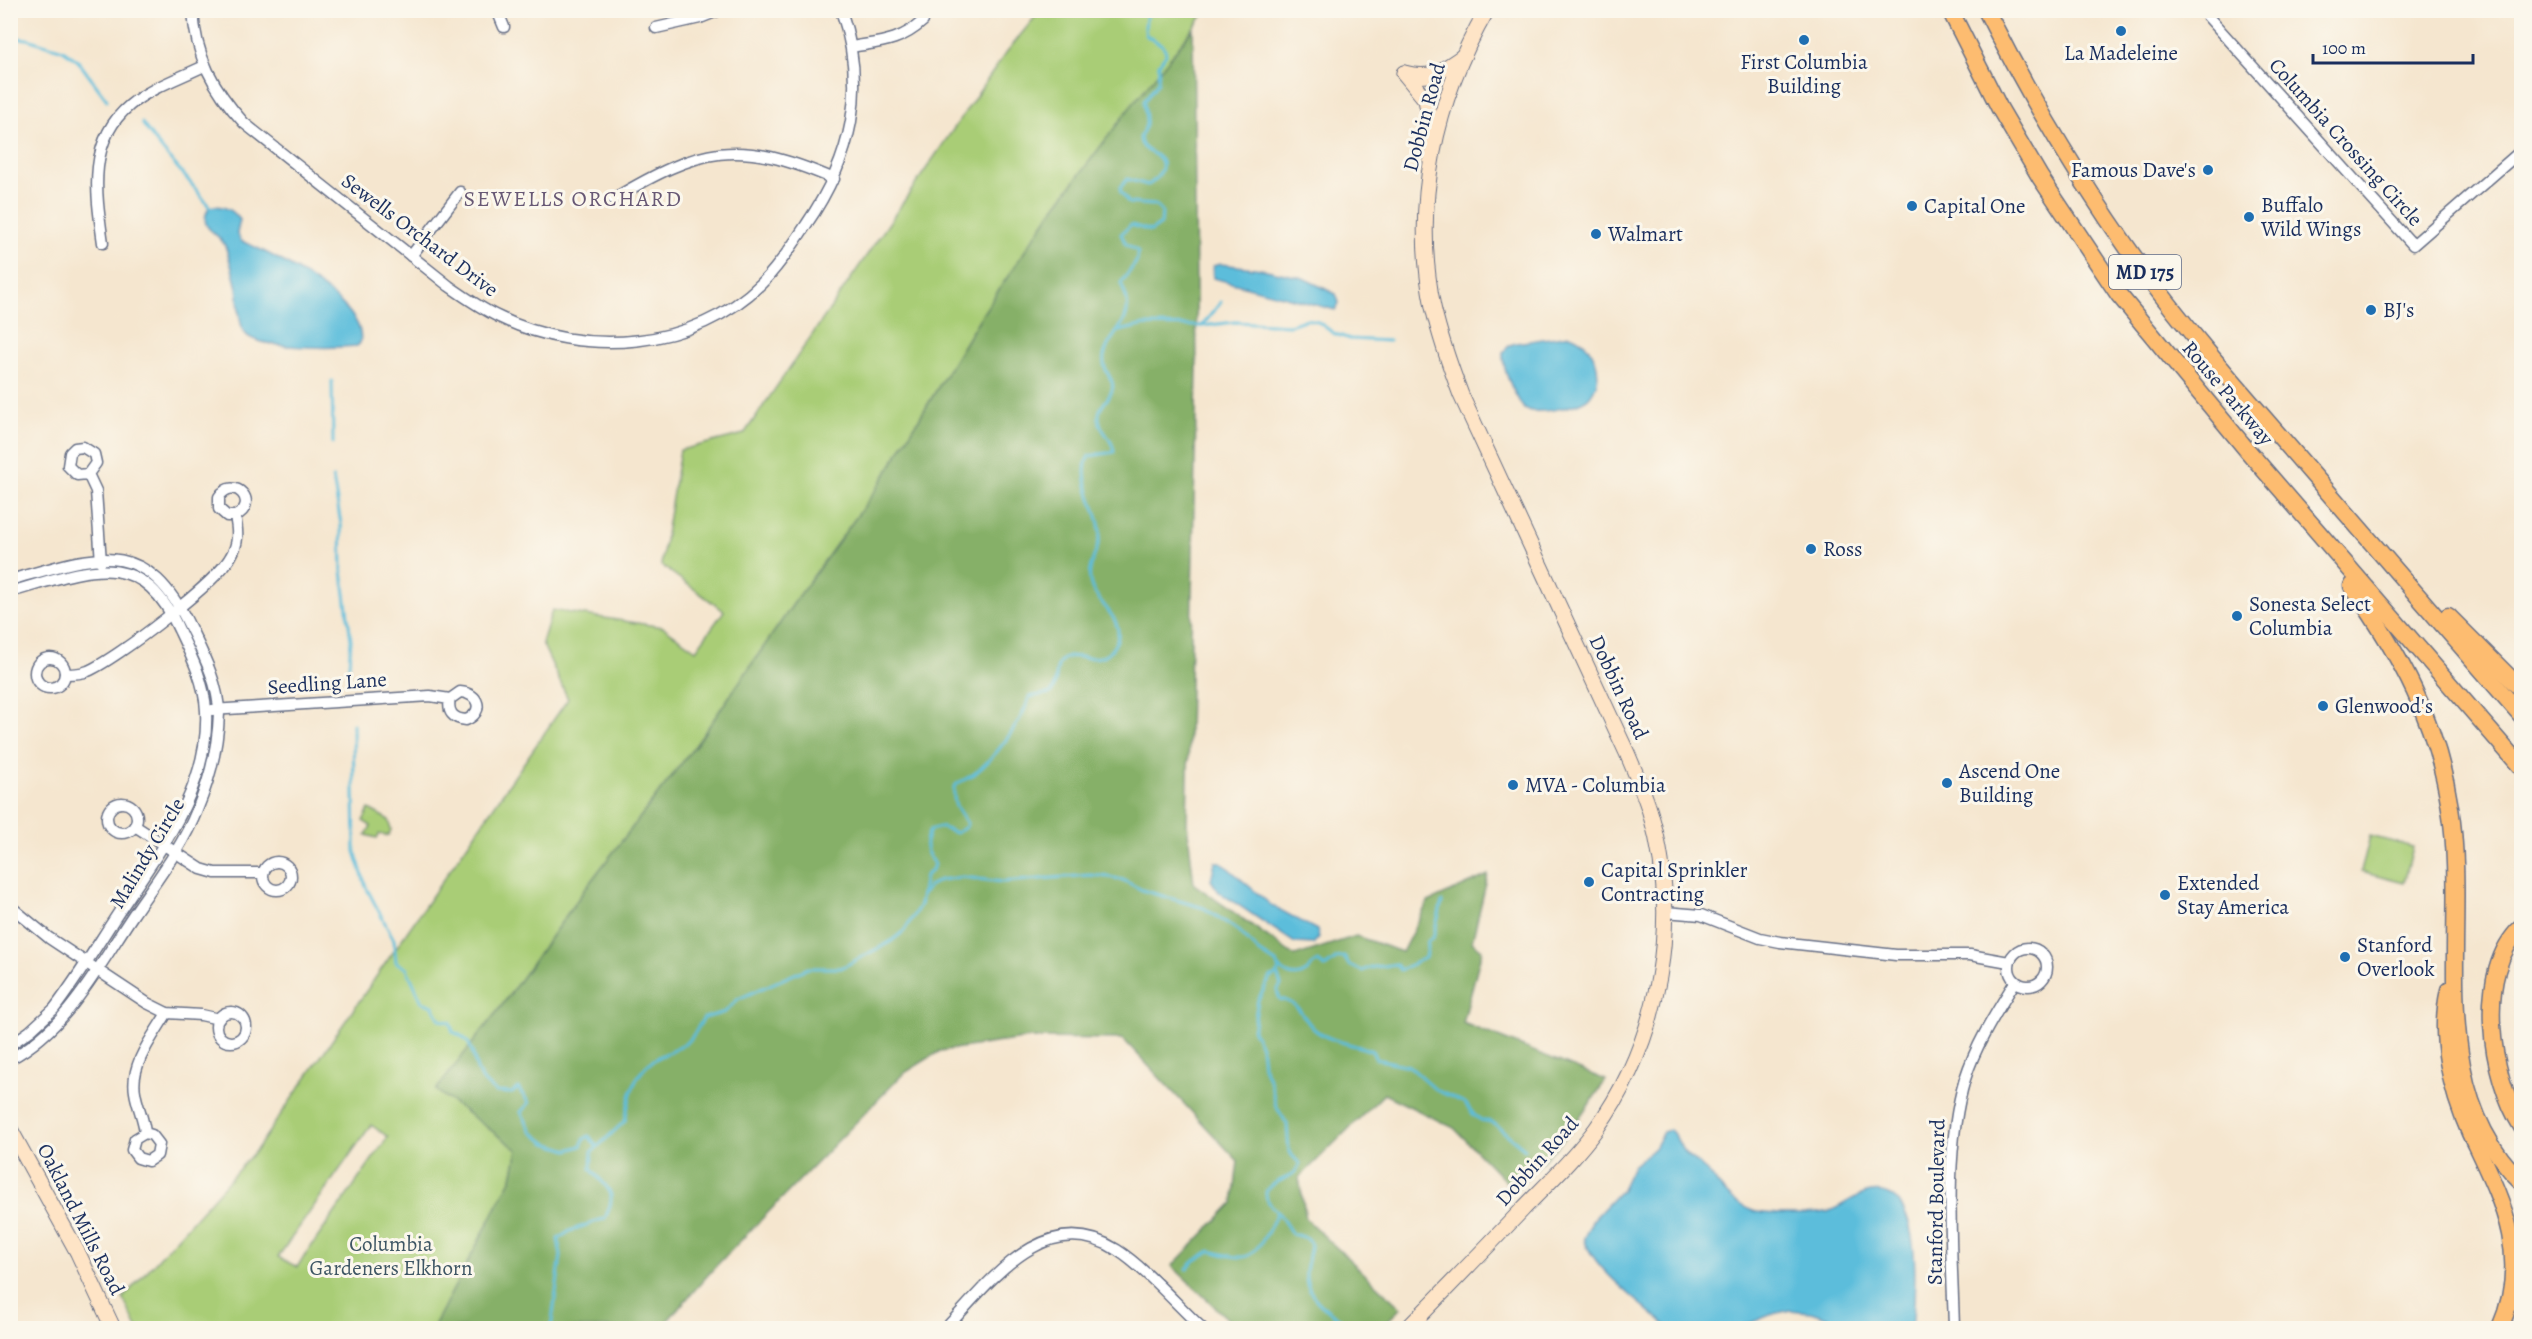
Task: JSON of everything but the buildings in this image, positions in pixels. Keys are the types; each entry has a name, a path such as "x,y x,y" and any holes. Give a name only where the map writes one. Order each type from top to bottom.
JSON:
{"main road":[{"path":"1944,10 2000,109"},
{"name":"Rouse Parkway","path":"1950,10 2000,109 2040,177 2119,295 2189,382 2522,768"},
{"name":"Rouse Parkway","path":"1986,10 2028,90 2068,157 2140,265 2214,359 2522,716"},
{"path":"2340,507 2522,690"},
{"path":"2300,512 2397,654 2431,728 2446,782 2455,847 2455,966 2461,1056 2472,1106 2493,1149 2522,1182"},
{"path":"2522,927 2505,947 2499,963 2492,1004 2496,1056 2510,1101 2522,1126"},
{"path":"2455,966 2446,1005 2445,1030 2454,1086 2461,1111 2506,1203 2518,1240 2519,1279 2514,1299 2500,1329"}],"street":[{"name":"Sewells Orchard Drive","path":"193,10 198,47 204,66 220,95 244,123 473,303 531,330 590,341 651,339 680,333 704,324 724,313 762,283 790,249 834,179 850,132 854,105 851,47 841,10"},
{"path":"497,10 504,27"},
{"path":"656,28 700,18 720,10"},
{"name":"Dobbin Road","path":"1408,1329 1575,1155 1596,1129 1613,1102 1632,1064 1652,1012 1660,975 1665,912 1656,837 1641,787 1461,394 1442,342 1431,296 1425,238 1428,170 1434,143 1462,57 1487,10"},
{"name":"Columbia Crossing Circle","path":"2202,10 2413,245 2522,150"},
{"path":"851,47 905,36 923,21"},
{"path":"1434,143 1426,100 1404,74 1429,76 1439,73 1462,57"},
{"path":"104,243 96,190 96,172 110,128 131,104 204,66"},
{"path":"613,199 660,171 696,157 718,153 764,154 800,164 834,179"},
{"path":"411,256 460,192"},
{"path":"88,474 96,491 101,563"},
{"path":"65,674 86,671 113,657 176,609 225,566 231,557 238,536 235,516"},
{"name":"Malindy Circle","path":"10,580 76,561 101,563 144,582 176,609 207,665 219,710 212,768 196,813 169,849 91,967 64,1016 38,1041 10,1059"},
{"name":"Malindy Circle","path":"10,592 101,563"},
{"name":"Malindy Circle","path":"169,849 200,764 206,711 202,687 176,609"},
{"name":"Seedling Lane","path":"206,711 430,696 450,699"},
{"path":"135,826 201,869 214,873 263,873"},
{"path":"10,906 49,938 147,1003 166,1012 219,1019"},
{"path":"1665,912 1714,919 1760,938 1780,942 1896,956 1970,956 2010,962"},
{"path":"2025,948 2039,952 2045,959 2047,967 2041,981 2027,986 2015,982 2010,974 2010,962 2015,953 2025,948"},
{"name":"Malindy Circle","path":"10,1045 54,1010 91,967"},
{"name":"Stanford Boulevard","path":"1954,1329 1952,1154 1958,1105 1977,1049 2015,982"},
{"path":"146,1134 134,1090 135,1074 142,1055 166,1012"},
{"name":"Oakland Mills Road","path":"10,1129 78,1253 113,1329"},
{"path":"946,1329 1018,1256 1041,1243 1074,1237 1099,1241 1119,1251 1202,1329"}],"green space":[{"name":"Columbia Gardeners Elkhorn","path":"1040,11 1206,11 1049,215 980,318 878,487 698,742 588,885 503,1004 436,1090 518,1150 512,1178 433,1328 137,1328 123,1298 257,1149 568,699 542,643 552,610 663,627 696,650 724,611 661,565 680,450 744,434 1005,54","holes":["371,1125 388,1137 297,1267 278,1257"]},
{"path":"1193,29 1197,370 1187,823 1194,884 1295,956 1356,936 1402,952 1428,902 1488,875 1472,942 1482,950 1463,1023 1606,1080 1570,1132 1515,1191 1454,1128 1384,1094 1299,1178 1306,1219 1401,1308 1380,1328 1237,1328 1172,1266 1233,1203 1238,1161 1123,1039 1029,1038 940,1051 903,1074 716,1266 661,1328 433,1328 512,1178 518,1150 436,1090 503,1004 588,885 698,742 878,487 980,318 1049,215 1128,110"},
{"path":"369,809 389,820 391,830 388,836 379,834 377,838 366,835 371,826 363,821"},
{"path":"2370,836 2413,847 2404,883 2361,872"}],"water":[{"path":"215,206 229,210 240,220 237,233 241,241 294,268 334,297 350,313 359,328 360,343 357,346 298,347 252,339 245,333 240,318 237,288 226,248 205,222 209,207"},
{"path":"1220,264 1262,269 1303,278 1336,294 1339,303 1335,310 1213,278 1213,266"},
{"path":"1570,335 1586,345 1591,352 1597,370 1595,388 1585,400 1569,407 1539,411 1524,409 1507,374 1503,352 1516,343"},
{"path":"1215,862 1221,862 1271,905 1317,930 1319,937 1313,944 1295,943 1219,892 1211,880"},
{"path":"1670,1130 1687,1156 1698,1163 1736,1202 1753,1211 1779,1214 1824,1212 1866,1193 1889,1194 1901,1206 1909,1223 1913,1245 1915,1293 1912,1328 1845,1328 1829,1318 1811,1312 1790,1310 1770,1315 1738,1328 1669,1328 1608,1274 1589,1250 1584,1238 1592,1221 1622,1189 1633,1166 1654,1148 1663,1132"}],"waterway":[{"path":"551,1328 561,1255 558,1239 570,1231 605,1218 611,1195 591,1169 592,1152 625,1121 632,1089 639,1074 655,1059 684,1044 693,1036 704,1018 725,1012 738,999 808,968 841,968 890,942 904,931 920,905 925,876 932,870 934,864 926,847 926,839 930,830 940,827 956,833 966,827 967,823 955,803 954,787 974,774 999,749 1021,717 1029,697 1051,693 1055,685 1059,663 1062,660 1074,656 1097,658 1111,650 1117,640 1118,633 1114,619 1095,594 1090,580 1091,566 1100,531 1085,474 1089,456 1114,452 1099,419 1101,407 1113,386 1105,366 1104,356 1126,317 1127,301 1121,283 1137,261 1138,251 1126,244 1121,234 1131,225 1151,231 1161,224 1162,212 1155,205 1129,203 1120,188 1127,179 1148,185 1157,177 1162,165 1159,157 1143,147 1140,140 1146,125 1144,101 1158,82 1159,64 1166,54 1164,47 1146,35 1147,10"},
{"path":"10,37 27,39 63,50 78,61 107,100"},
{"path":"142,123 210,208"},
{"path":"1202,326 1221,302"},
{"path":"1119,331 1145,325 1202,326 1235,322 1290,325 1307,319 1318,322 1335,334 1350,339 1389,341"},
{"path":"332,381 333,443"},
{"path":"333,478 341,524 342,571 351,640 348,677"},
{"path":"353,724 355,851 366,887 394,940 396,962 407,969 422,1002 433,1006 440,1020 450,1022 453,1032 467,1041 478,1073 485,1083 496,1092 512,1093 518,1088 529,1103 521,1112 532,1132 546,1143 568,1150 581,1146 584,1139 589,1136 597,1147"},
{"path":"924,893 929,886 940,880 963,877 1002,882 1090,875 1123,880 1142,890 1204,908 1239,931 1259,952 1276,963 1281,985 1277,991 1280,999 1297,1007 1314,1029 1334,1040 1372,1051 1376,1059 1409,1066 1436,1090 1465,1103 1474,1115 1481,1120 1492,1122 1525,1149"},
{"path":"1279,967 1288,974 1297,976 1302,975 1313,964 1318,962 1325,967 1337,958 1344,957 1349,965 1362,971 1396,964 1400,970 1425,958 1428,941 1433,938 1442,902"},
{"path":"1187,1269 1194,1261 1210,1251 1239,1257 1249,1255 1254,1251 1264,1239 1277,1212 1269,1203 1267,1190 1290,1176 1300,1164 1289,1152 1287,1124 1276,1106 1270,1081 1263,1066 1261,1046 1253,1031 1258,1000 1270,978 1277,974"},
{"path":"1278,1212 1292,1234 1307,1238 1311,1245 1306,1278 1312,1294 1324,1307 1353,1328"}],"place":[{"name":"La Madeleine","path":"2121,31"},
{"name":"First Columbia Building","path":"1804,40"},
{"name":"Famous Dave's","path":"2208,170"},
{"name":"Capital One","path":"1912,206"},
{"name":"Buffalo Wild Wings","path":"2249,217"},
{"name":"Walmart","path":"1596,234"},
{"name":"BJ's","path":"2371,310"},
{"name":"Ross","path":"1811,549"},
{"name":"Sonesta Select Columbia","path":"2237,616"},
{"name":"Glenwood's","path":"2323,706"},
{"name":"Ascend One Building","path":"1947,783"},
{"name":"MVA - Columbia","path":"1513,785"},
{"name":"Capital Sprinkler Contracting","path":"1589,882"},
{"name":"Extended Stay America","path":"2165,895"},
{"name":"Stanford Overlook","path":"2345,957"}],"district":[{"name":"SEWELLS ORCHARD","path":"573,198"}]}
